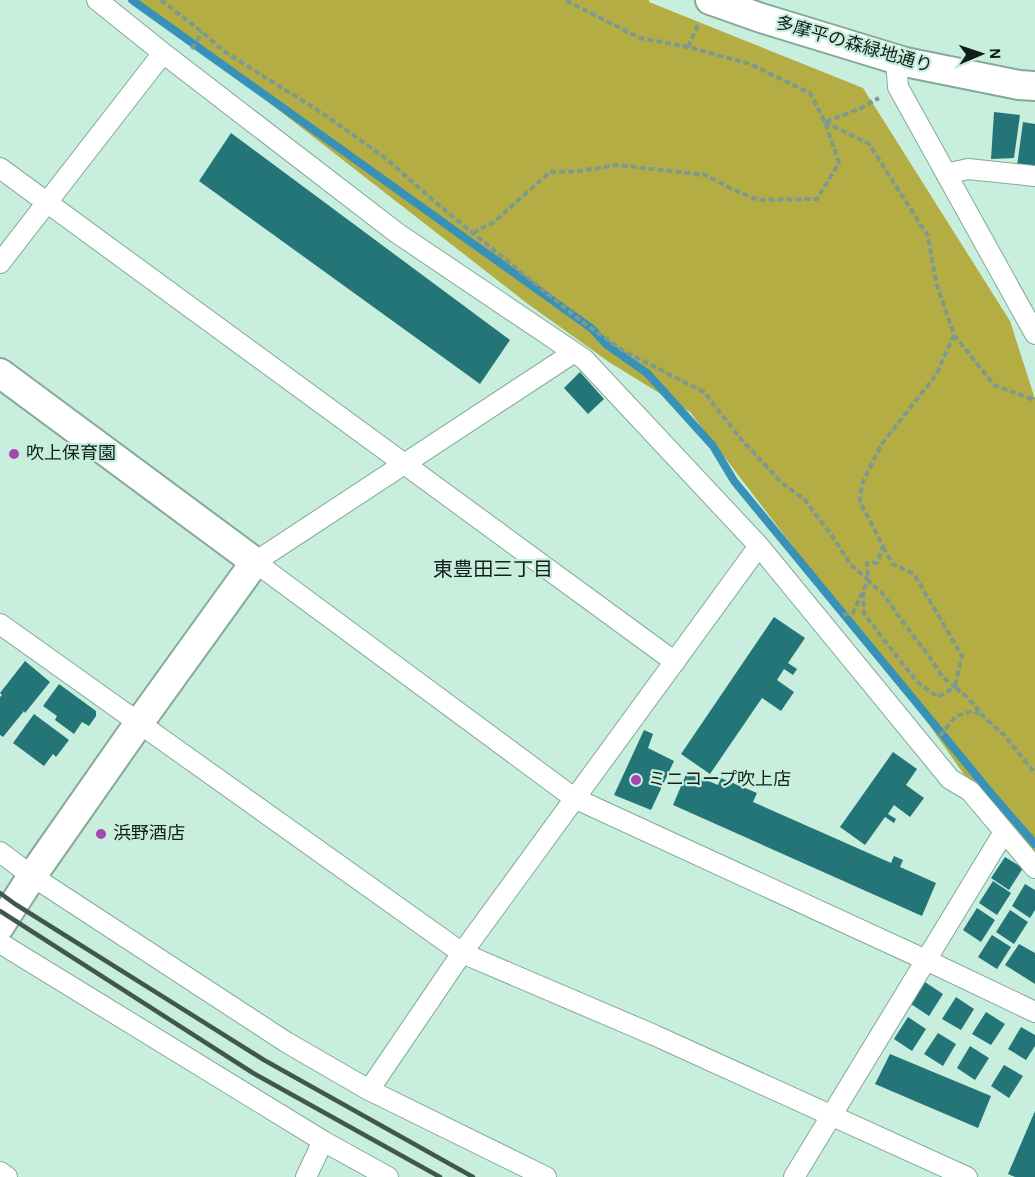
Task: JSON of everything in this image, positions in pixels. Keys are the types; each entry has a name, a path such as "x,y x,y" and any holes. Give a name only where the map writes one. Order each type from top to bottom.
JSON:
{"street":[{"path":"97,0 397,233 584,359 759,546 950,779 970,791 1035,868"},
{"name":"多摩平の森緑地通り","path":"710,0 761,18 897,74 1035,86"},
{"path":"0,263 163,52"},
{"path":"897,74 946,174 1035,334"},
{"path":"0,168 675,662"},
{"path":"946,174 968,169 1035,176"},
{"path":"0,926 32,876 139,723 255,562 573,353"},
{"path":"0,373 574,798 1035,1012"},
{"path":"369,1090 462,953 759,546"},
{"path":"0,624 462,953 654,1035 968,1177"},
{"path":"794,1177 1004,832"},
{"path":"0,852 32,876 286,1042 369,1090 546,1177"},
{"path":"0,943 323,1141 388,1177"},
{"path":"306,1177 323,1141"},
{"path":"0,1172 7,1177"}],"path":[{"path":"161,0 225,52 322,113 384,157 581,321 622,350 704,392 740,438 781,482 805,500 850,564 884,594 942,676 968,698 982,716 1004,735 1035,773"},
{"path":"473,233 494,222 550,172 580,171 617,165 705,175 758,200 817,199 839,163 825,122 810,93 750,64 688,47 639,38 565,0"},
{"path":"825,122 861,108 897,74"},
{"path":"825,122 868,144 928,236 936,282 954,335 994,385 1034,400 1035,398"},
{"path":"863,590 864,614 917,681 938,697 955,687 962,656 914,574 893,564 860,502 862,484 881,445 936,375 954,335"},
{"path":"819,620 853,613 868,580 867,563 878,563 883,546"},
{"path":"928,753 956,716 973,711 982,716"}],"shaded area":[{"path":"135,0 649,0 649,2 863,88 1010,321 1035,399 1035,852 984,803 928,723 690,412 609,362 528,304"}],"building":[{"path":"994,112 1020,115 1014,158 991,159"},
{"path":"1023,122 1035,124 1035,169 1017,166"},
{"path":"231,133 510,340 480,384 199,181"},
{"path":"580,372 604,399 588,414 564,388"},
{"path":"774,617 805,638 788,663 797,669 793,675 784,669 777,680 794,692 781,711 762,698 710,774 681,754"},
{"path":"25,661 50,682 3,737 0,735 0,697 2,695 0,693"},
{"path":"59,684 96,711 96,716 89,726 82,722 74,734 55,720 57,716 43,706"},
{"path":"34,714 69,740 56,757 53,754 44,766 13,743"},
{"path":"644,730 653,734 648,748 674,761 651,810 614,795"},
{"path":"893,752 917,769 906,785 924,798 910,817 894,805 888,814 896,819 894,823 885,817 865,845 840,827"},
{"path":"687,772 718,785 721,778 757,793 753,802 891,863 894,856 903,860 900,867 936,883 922,916 673,805"},
{"path":"1005,857 1023,868 1009,890 991,878"},
{"path":"993,881 1011,893 997,915 979,903"},
{"path":"1025,884 1035,890 1035,910 1030,918 1012,906"},
{"path":"977,908 995,920 981,942 963,930"},
{"path":"1010,910 1028,922 1014,944 996,932"},
{"path":"992,935 1011,947 997,969 978,957"},
{"path":"1019,944 1035,953 1035,984 1005,965"},
{"path":"925,982 943,994 929,1016 911,1004"},
{"path":"956,997 974,1009 961,1030 942,1019"},
{"path":"986,1012 1005,1024 991,1045 972,1034"},
{"path":"908,1017 926,1029 912,1051 894,1039"},
{"path":"1021,1027 1035,1035 1035,1046 1026,1060 1008,1049"},
{"path":"938,1033 956,1044 943,1066 924,1054"},
{"path":"970,1046 989,1058 975,1080 957,1068"},
{"path":"890,1054 991,1096 978,1128 875,1084"},
{"path":"1004,1065 1023,1076 1009,1098 991,1086"},
{"path":"1035,1111 1035,1177 1015,1177 1008,1174"}],"waterway":[{"path":"132,0 591,328 607,345 647,373 713,446 734,481 1035,844"}],"railway":[{"path":"0,893 264,1060 473,1177"},
{"path":"0,911 253,1073 440,1177"}],"place":[{"name":"吹上保育園","path":"14,454"},
{"name":"ミニコープ吹上店","path":"636,780"},
{"name":"浜野酒店","path":"101,834"}],"district":[{"name":"東豊田三丁目","path":"493,570"}]}
